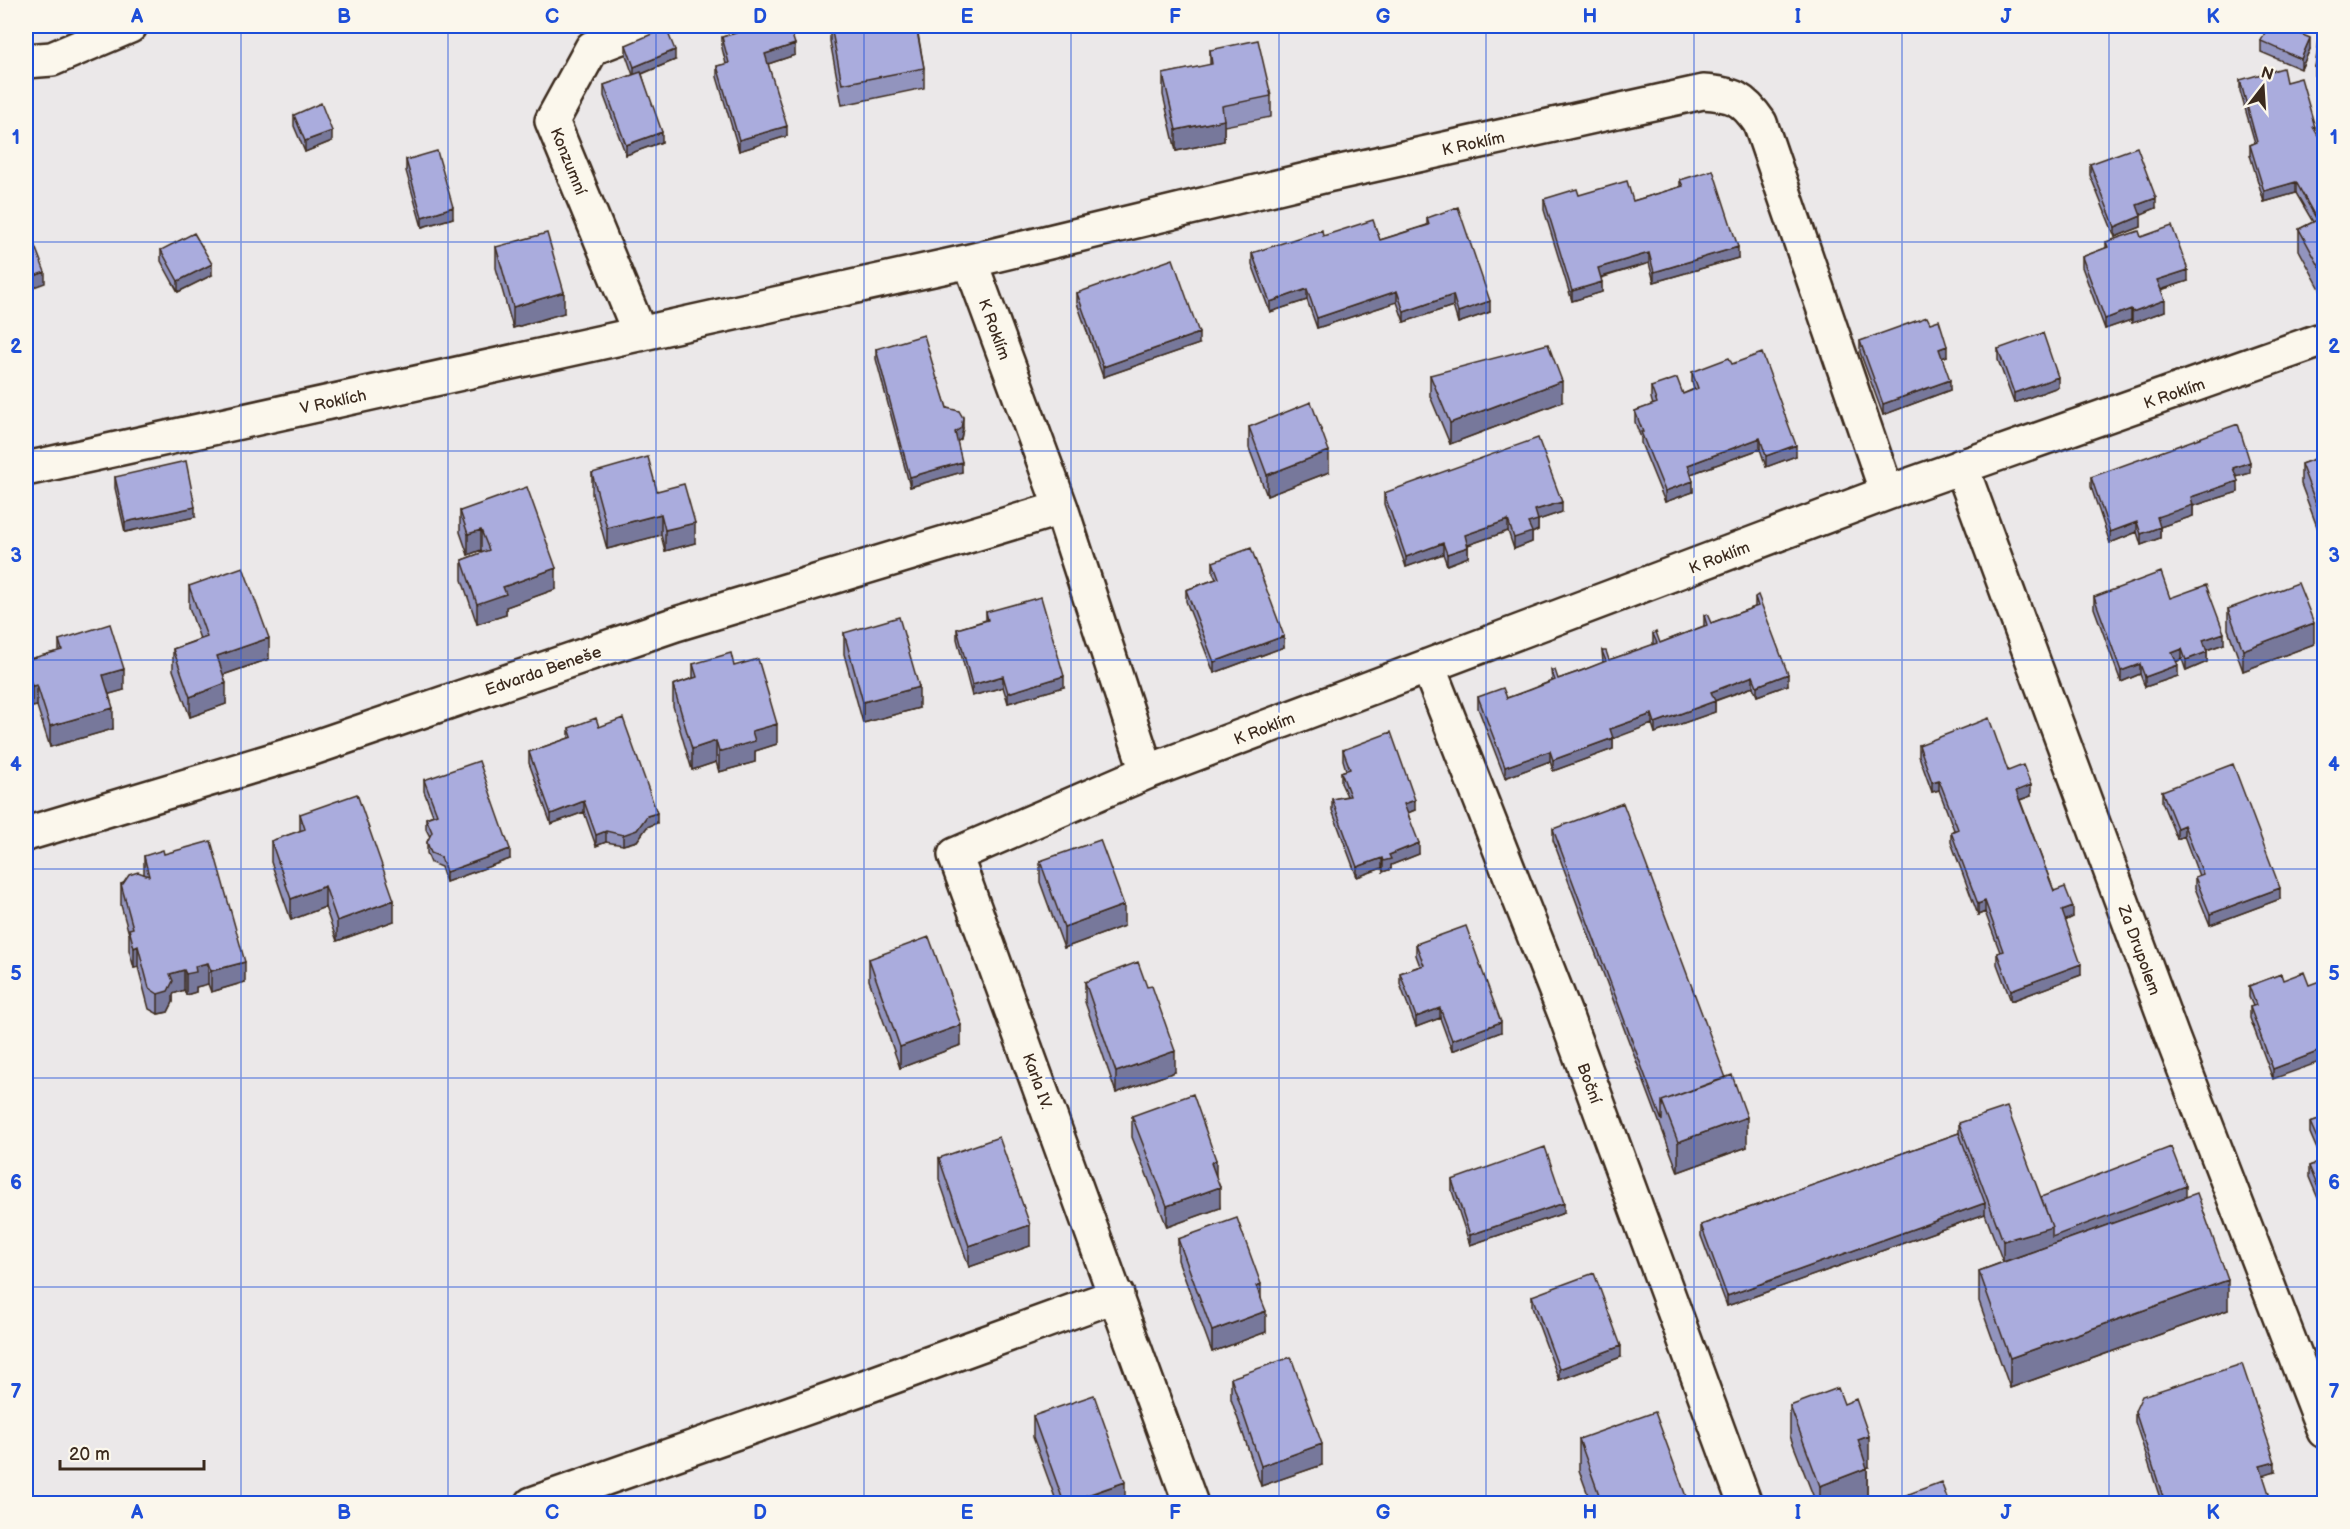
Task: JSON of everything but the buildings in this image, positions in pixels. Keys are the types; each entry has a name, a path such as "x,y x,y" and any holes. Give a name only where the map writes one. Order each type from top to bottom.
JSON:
{"street":[{"path":"26,61 52,59 130,26"},
{"name":"Konzumní","path":"640,334 552,121 592,48 649,26"},
{"name":"K Roklím","path":"640,334 970,261 1339,172 1703,92 1727,94 1747,104 1760,123 1887,493"},
{"name":"K Roklím","path":"970,261 1061,508 1147,772 1887,493 2325,339"},
{"name":"V Roklích","path":"26,469 640,334"},
{"name":"Za Drupolem","path":"1961,466 2172,1037 2325,1431"},
{"name":"Edvarda Beneše","path":"26,834 310,749 676,624 1061,508"},
{"name":"Boční","path":"1428,666 1565,1014 1744,1503"},
{"name":"Karla IV.","path":"1147,772 955,855 1191,1503"},
{"path":"532,1503 848,1393 1117,1295"}]}
